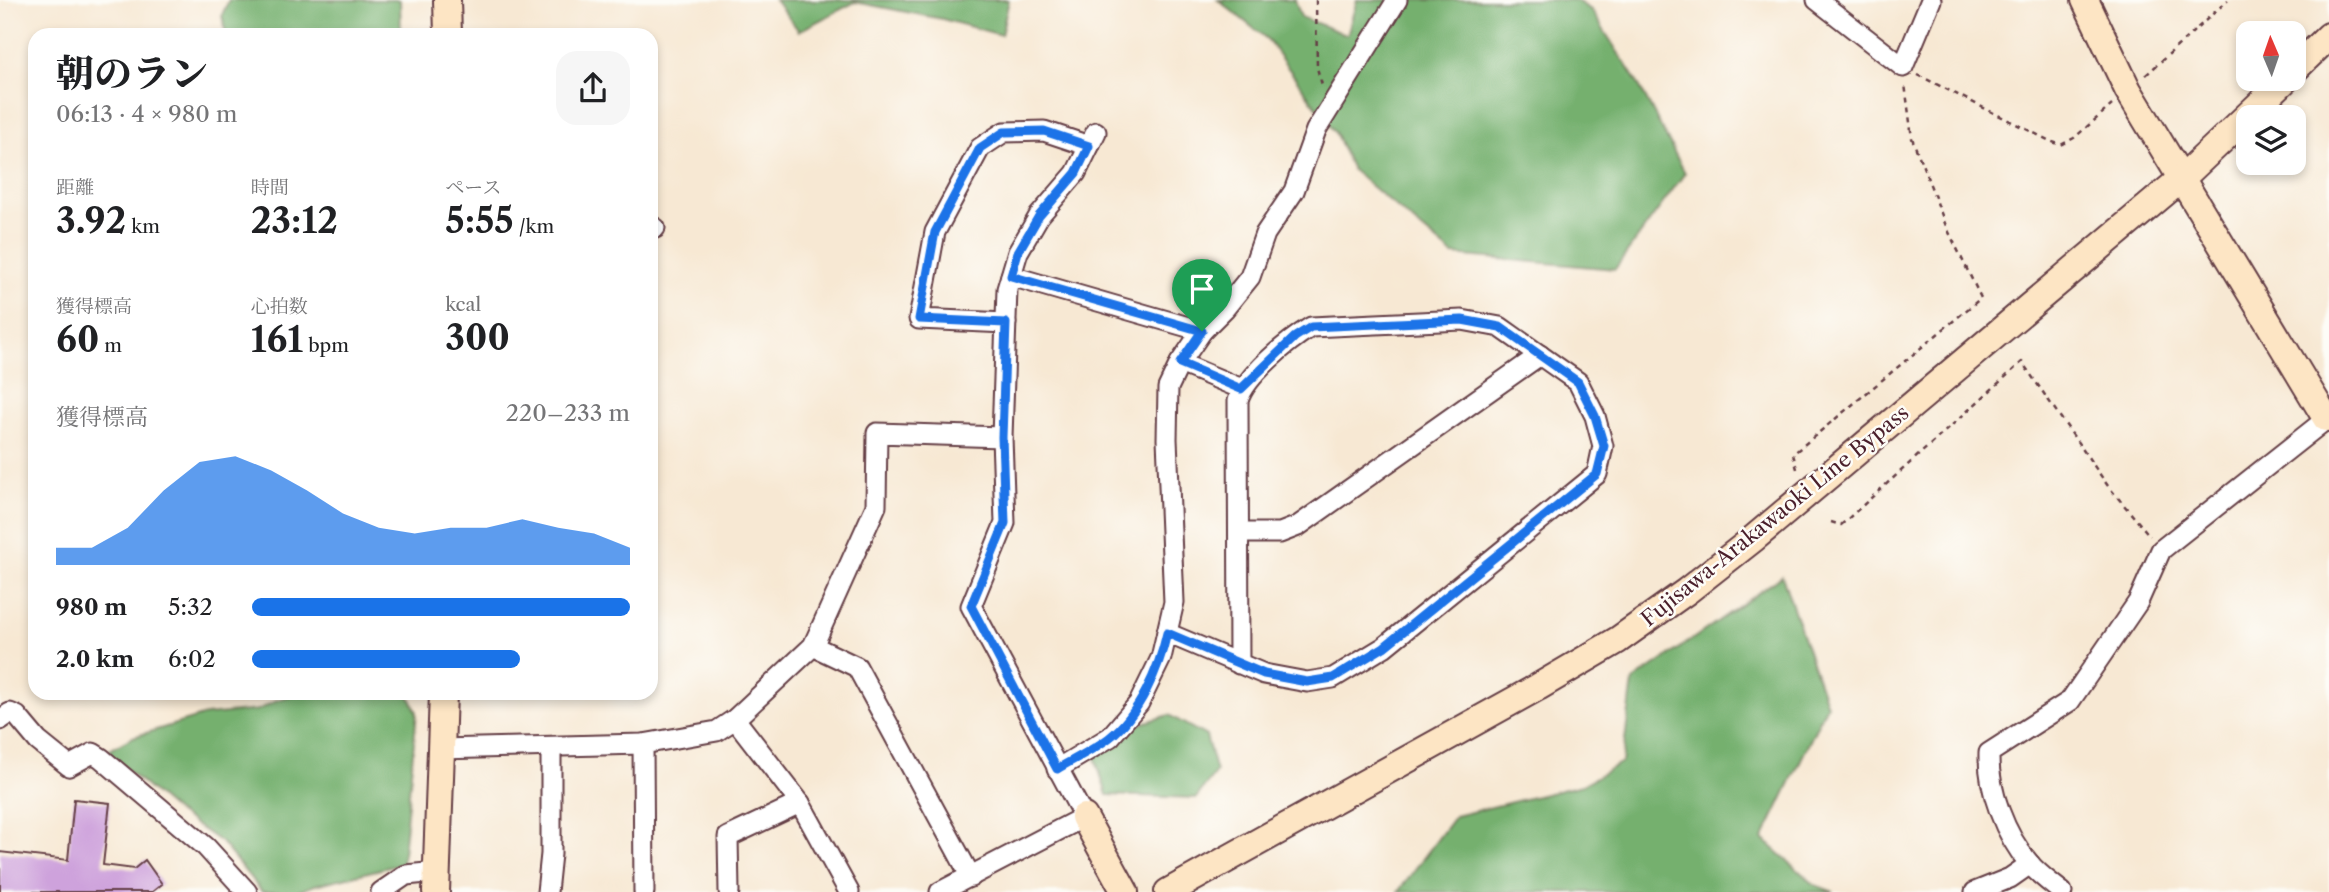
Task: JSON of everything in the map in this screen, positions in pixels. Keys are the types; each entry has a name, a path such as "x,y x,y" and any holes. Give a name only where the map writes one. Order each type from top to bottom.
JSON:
{"main road":[{"path":"447,0 447,28"},
{"path":"2085,0 2128,90 2328,419"},
{"path":"2306,58 2329,36"},
{"name":"Fujisawa-Arakawaoki Line Bypass","path":"1168,892 1527,694 1628,633 1687,591 1753,539 2181,179 2273,91"},
{"path":"436,882 443,700"},
{"path":"1084,817 1125,892"}],"street":[{"path":"1057,769 1110,737 1139,703 1161,658 1174,602 1167,439 1168,388 1180,363 1202,331 1251,277 1265,234 1294,191 1316,130 1397,0"},
{"path":"1817,0 1903,67 1931,0"},
{"path":"940,892 1084,817 971,606 1005,523 1002,437 1006,323 1007,289 1018,252 1039,216 1076,173 1092,139 1044,131 1004,132 980,148 935,232 919,319 1006,323"},
{"path":"1011,276 1202,331"},
{"path":"1167,633 1239,664 1264,674 1307,682 1333,678 1384,647 1597,474 1604,446 1595,416 1578,382 1500,327 1462,320 1311,327 1295,337 1241,389 1238,401 1239,664"},
{"path":"1239,533 1280,533 1298,526 1540,355"},
{"path":"1180,363 1241,389"},
{"path":"2062,892 2030,864 1997,807 1989,773 1989,753 2070,701 2138,602 2161,550 2328,419"},
{"path":"440,749 643,744 717,731 735,719 813,646 876,506 877,433 1002,437"},
{"path":"813,646 857,667 971,877"},
{"path":"0,720 10,713 17,716 38,741 69,766 93,753 101,758 206,847 247,892"},
{"path":"735,719 800,803 849,892"},
{"path":"643,744 643,892"},
{"path":"547,892 551,855 551,747"},
{"path":"729,892 728,837 800,803"},
{"path":"1975,892 2010,878 2030,864"},
{"path":"381,892 406,875 436,882"}],"path":[{"path":"1316,0 1317,68 1323,88"},
{"path":"1903,67 2061,145 2074,138 2228,0"},
{"path":"1797,468 1793,454 1981,298 1946,226 1912,138 1903,67"},
{"path":"1831,522 1842,525 2022,362 2108,486 2161,550"}],"green space":[{"path":"229,0 400,0 401,28 225,28 222,15"},
{"path":"775,0 1009,0 1001,35 942,19 855,2 799,31"},
{"path":"1218,0 1295,0 1301,17 1347,35 1357,0 1575,0 1591,10 1640,87 1685,173 1615,269 1453,255 1352,170 1336,134 1267,39"},
{"path":"1782,576 1827,705 1763,839 1815,885 1834,892 1398,892 1455,816 1582,785 1622,762 1633,681"},
{"path":"277,700 411,700 417,712 402,864 315,885 297,892 262,892 221,842 175,811 106,752 133,737 205,715 258,710"},
{"path":"1169,715 1206,736 1216,772 1196,798 1107,795 1095,757 1126,728"}],"building":[{"path":"74,799 110,803 103,865 134,869 145,860 162,884 152,892 0,892 0,852 68,860"}],"route":[{"path":"1044,131 1089,146 1076,173 1039,216 1018,252 1011,276 1202,331 1180,363 1241,389 1295,337 1311,327 1462,320 1500,327 1578,382 1595,416 1604,446 1597,474 1384,647 1333,678 1307,682 1264,674 1167,633 1161,658 1139,703 1110,737 1057,769 971,606 1005,523 1002,437 1006,323 919,319 935,232 980,148 1004,132 1044,131"}]}
